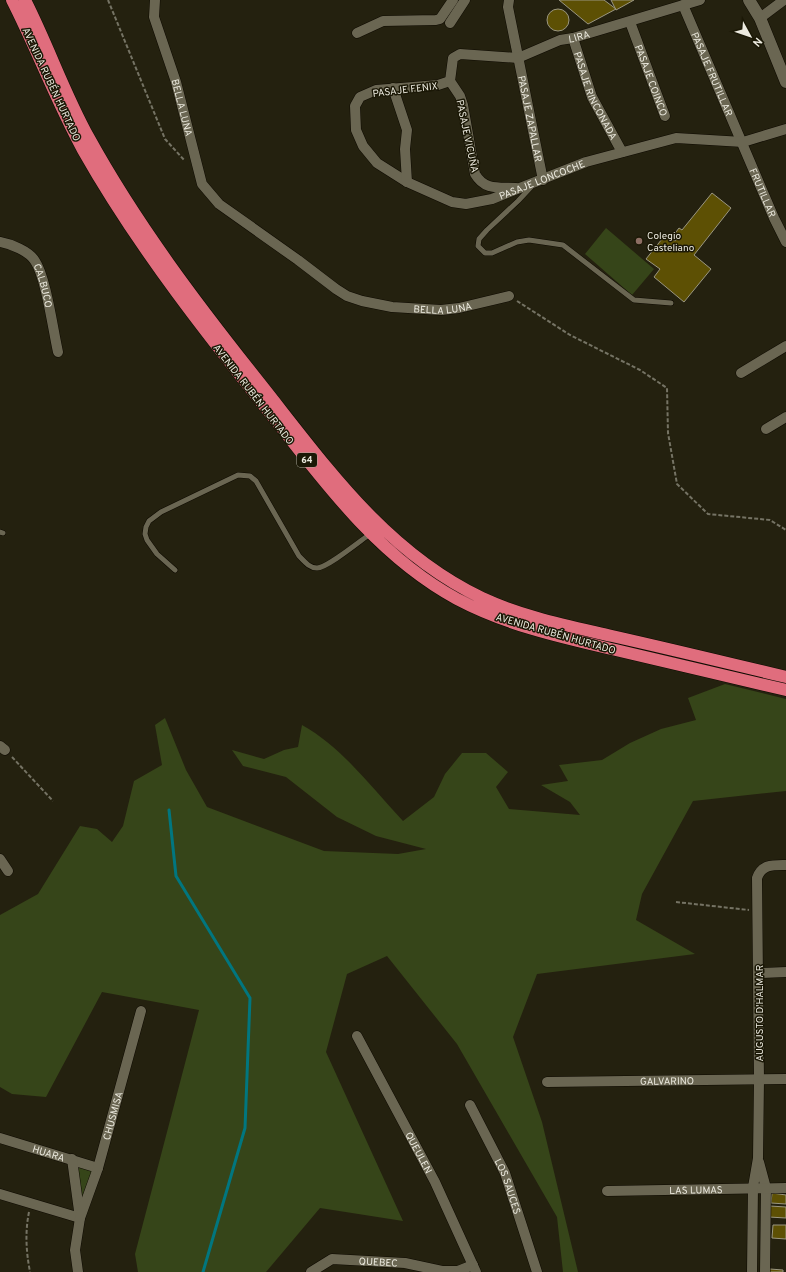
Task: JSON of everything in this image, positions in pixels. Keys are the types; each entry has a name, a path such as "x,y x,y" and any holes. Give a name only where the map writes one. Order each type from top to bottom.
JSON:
{"highway":[{"name":"AVENIDA RUBÉN HURTADO","path":"12,0 62,111 82,148 150,257 181,301 344,506 370,534 397,558 432,584 457,599 498,618 580,641 786,690"},
{"name":"AVENIDA RUBÉN HURTADO","path":"25,0 82,124 119,189 169,266 331,473 365,512 384,531 405,549 438,573 470,592 504,607 571,626 786,677"}],"street":[{"name":"BELLA LUNA","path":"155,0 154,17 176,82 191,147 202,184 219,204 336,289 347,296 362,301 392,306 441,310 459,308 509,296"},
{"path":"357,33 383,21 440,19 454,0"},
{"path":"450,22 465,0"},
{"name":"PASAJE ZAPALLAR","path":"509,0 508,7 539,182"},
{"name":"LIRA","path":"450,81 452,61 457,55 518,58 560,40 573,38 630,22 700,0"},
{"path":"749,0 760,18 783,67 786,82"},
{"path":"760,18 784,0"},
{"name":"PASAJE FRUTILLAR","path":"683,5 743,142"},
{"name":"PASAJE COINCO","path":"630,22 665,116"},
{"name":"PASAJE RINCONADA","path":"573,38 592,97 622,152"},
{"name":"PASAJE FENIX","path":"360,97 376,90 438,85 450,81"},
{"name":"PASAJE VICUÑA","path":"450,81 460,96 471,158 475,174 479,181 485,186 519,188"},
{"path":"392,88 407,130 405,149 407,182"},
{"name":"PASAJE LONCOCHE","path":"360,97 355,106 356,130 363,146 377,163 407,182 452,202 466,204 492,199 539,182 586,162 676,138 743,142 786,130"},
{"name":"FRUTILLAR","path":"743,142 774,218 786,242"},
{"name":"CALBUCO","path":"0,242 22,250 35,260 41,275 58,352"},
{"path":"741,373 786,346"},
{"path":"766,429 786,417"},
{"path":"0,859 8,871"},
{"name":"AUGUSTO D'HALMAR","path":"752,1272 753,1187 758,1158 759,1080 757,878 761,869 770,865 786,865"},
{"path":"759,973 786,972"},
{"name":"CHUSMISA","path":"78,1272 75,1250 80,1218 98,1168 141,1012"},
{"name":"QUEULEN","path":"357,1036 435,1182 474,1269"},
{"name":"GALVARINO","path":"547,1082 786,1079"},
{"name":"LOS SAUCES","path":"470,1105 505,1174 537,1272"},
{"name":"HUARA","path":"0,1138 98,1168"},
{"name":"AUGUSTO D'HALMAR","path":"758,1158 766,1188 765,1272"},
{"name":"CHUSMISA","path":"72,1159 80,1218"},
{"name":"LAS LUMAS","path":"606,1191 753,1187 786,1188"},
{"path":"0,1194 80,1218"},
{"name":"QUEBEC","path":"311,1272 332,1259 404,1263 442,1271 474,1269"}],"lane":[{"path":"539,182 483,234 479,239 478,246 481,250 485,253 492,252 517,242 529,240 563,245 634,300 671,303"},
{"path":"175,570 157,554 147,540 145,534 149,521 161,512 238,475 250,476 256,482 299,556 312,567 324,566 370,534"}],"path":[{"path":"108,0 165,139 188,163"},
{"path":"509,296 570,335 640,370 667,388 668,433 677,484 708,514 770,520 786,530"},
{"path":"3,748 53,801"},
{"path":"676,902 758,912"},
{"path":"30,1272 26,1251 27,1226 31,1204"}],"green space":[{"path":"606,228 654,269 632,295 585,254"},
{"path":"725,684 786,699 786,791 693,801 642,894 636,920 695,954 537,974 513,1037 542,1122 578,1272 563,1272 557,1217 457,1044 387,956 347,974 326,1052 403,1221 320,1208 266,1272 138,1272 135,1254 199,1010 102,992 46,1097 12,1094 0,1087 0,915 38,894 80,826 97,829 112,842 123,826 134,781 162,765 155,725 165,718 186,770 207,807 324,851 398,854 426,849 376,836 337,817 286,777 243,766 232,750 264,759 284,750 298,747 302,725 317,734 344,757 403,821 434,797 445,774 462,753 486,753 508,772 496,787 509,809 580,815 570,802 541,785 568,781 559,765 602,760 630,743 661,729 696,720 688,698"},
{"path":"76,1165 94,1171 79,1210"}],"building":[{"path":"559,0 604,0 616,9 588,24"},
{"path":"611,0 634,0 616,10"},
{"path":"558,9 566,12 569,20 566,28 558,31 550,28 547,20 550,12"},
{"path":"712,193 731,208 694,255 711,269 684,302 654,277 660,269 646,259 666,234 675,241 677,239 673,236 679,228 682,230"},
{"path":"772,1193 786,1195 786,1204 771,1203"},
{"path":"770,1206 786,1207 786,1218 769,1217"},
{"path":"773,1225 786,1225 786,1239 772,1238"},
{"path":"770,1269 783,1270 783,1272 769,1272"}],"waterway":[{"path":"169,810 176,876 250,998 245,1128 203,1272"}],"place":[{"name":"Colegio Casteliano","path":"639,241"}]}
